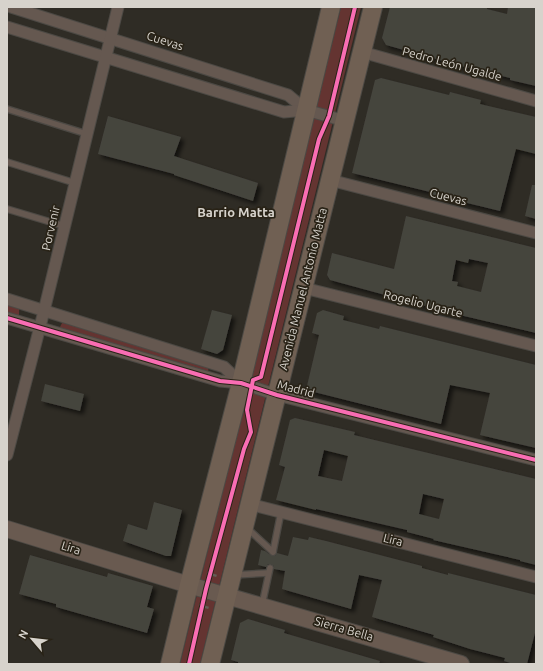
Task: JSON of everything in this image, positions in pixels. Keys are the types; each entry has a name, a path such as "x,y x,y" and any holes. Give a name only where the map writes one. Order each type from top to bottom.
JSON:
{"main road":[{"path":"170,664 196,584 241,383 331,7"},
{"name":"Avenida Manuel Antonio Matta","path":"210,664 373,7"},
{"name":"Lira","path":"7,529 196,584 230,583"},
{"name":"Sierra Bella","path":"230,583 262,605 461,664"}],"street":[{"name":"Cuevas","path":"11,7 288,95 306,110"},
{"name":"Porvenir","path":"7,455 40,328 118,7"},
{"name":"Cuevas","path":"7,27 284,112 306,110 345,121"},
{"name":"Pedro León Ugalde","path":"362,52 536,100"},
{"name":"Cuevas","path":"330,180 536,233"},
{"name":"Rogelio Ugarte","path":"304,288 536,346"},
{"name":"Madrid","path":"7,299 224,367 241,383"},
{"name":"Madrid","path":"7,318 220,381 241,383 277,395 536,460"},
{"name":"Lira","path":"249,504 536,577"}],"lane":[{"path":"7,109 87,134"},
{"path":"7,162 75,183"},
{"path":"7,209 64,226"},
{"path":"244,526 273,552 281,512"},
{"path":"230,583 269,571 262,605"}],"path":[{"path":"196,584 212,567"},
{"path":"196,584 230,583"},
{"path":"196,584 202,606 200,614"},
{"path":"196,584 202,606"},
{"path":"202,606 223,612"}],"shaded area":[{"path":"341,7 361,7 200,664 180,664"},
{"path":"7,304 19,309 19,315 17,317 7,315"},
{"path":"65,322 209,366 208,372 206,375 59,329 62,323"}],"building":[{"path":"390,7 487,7 487,9 507,14 508,7 536,7 536,86 386,45 382,38"},
{"path":"381,78 449,95 450,92 481,100 480,104 536,117 536,154 516,149 500,211 352,173 375,80"},
{"path":"108,116 181,137 174,156 258,183 253,201 174,174 98,154"},
{"path":"532,185 536,185 536,219 525,216"},
{"path":"406,216 536,248 536,333 451,313 330,280 327,275 332,253 394,269","holes":["469,259 488,263 481,292 457,286 458,282 452,281 456,260 468,263"]},
{"path":"212,310 232,315 223,350 217,354 201,349"},
{"path":"323,310 344,316 343,320 379,329 380,326 536,365 536,448 480,435 490,393 450,385 441,424 306,390 319,335 312,333 317,313"},
{"path":"45,384 84,394 80,411 41,401"},
{"path":"295,418 355,432 354,435 536,479 536,565 433,540 434,539 407,532 407,530 276,500 285,467 279,465 290,420","holes":["324,450 348,456 342,481 318,476","423,494 444,499 439,519 419,514"]},
{"path":"154,502 182,510 171,556 166,556 123,541 128,524 147,530"},
{"path":"293,537 308,540 309,537 326,541 422,566 422,568 448,575 448,573 536,595 536,629 527,664 513,664 504,661 505,658 470,649 433,637 434,635 372,617 382,580 359,575 351,609 282,589 285,571 274,569 274,566 271,564 268,564 266,567 258,565 261,550 272,556 275,556 277,553 288,556"},
{"path":"30,555 107,577 108,573 153,586 147,607 154,609 147,633 56,607 56,604 19,594"},
{"path":"248,619 285,630 284,633 380,661 379,664 238,664 238,662 231,660 240,623"}],"cycle path":[{"path":"189,664 206,589 244,449 251,432 247,410 253,380 261,377 319,139 329,116 355,7"},
{"path":"7,318 220,381 241,383 277,395 536,460"}],"district":[{"name":"Barrio Matta","path":"236,212"}]}
